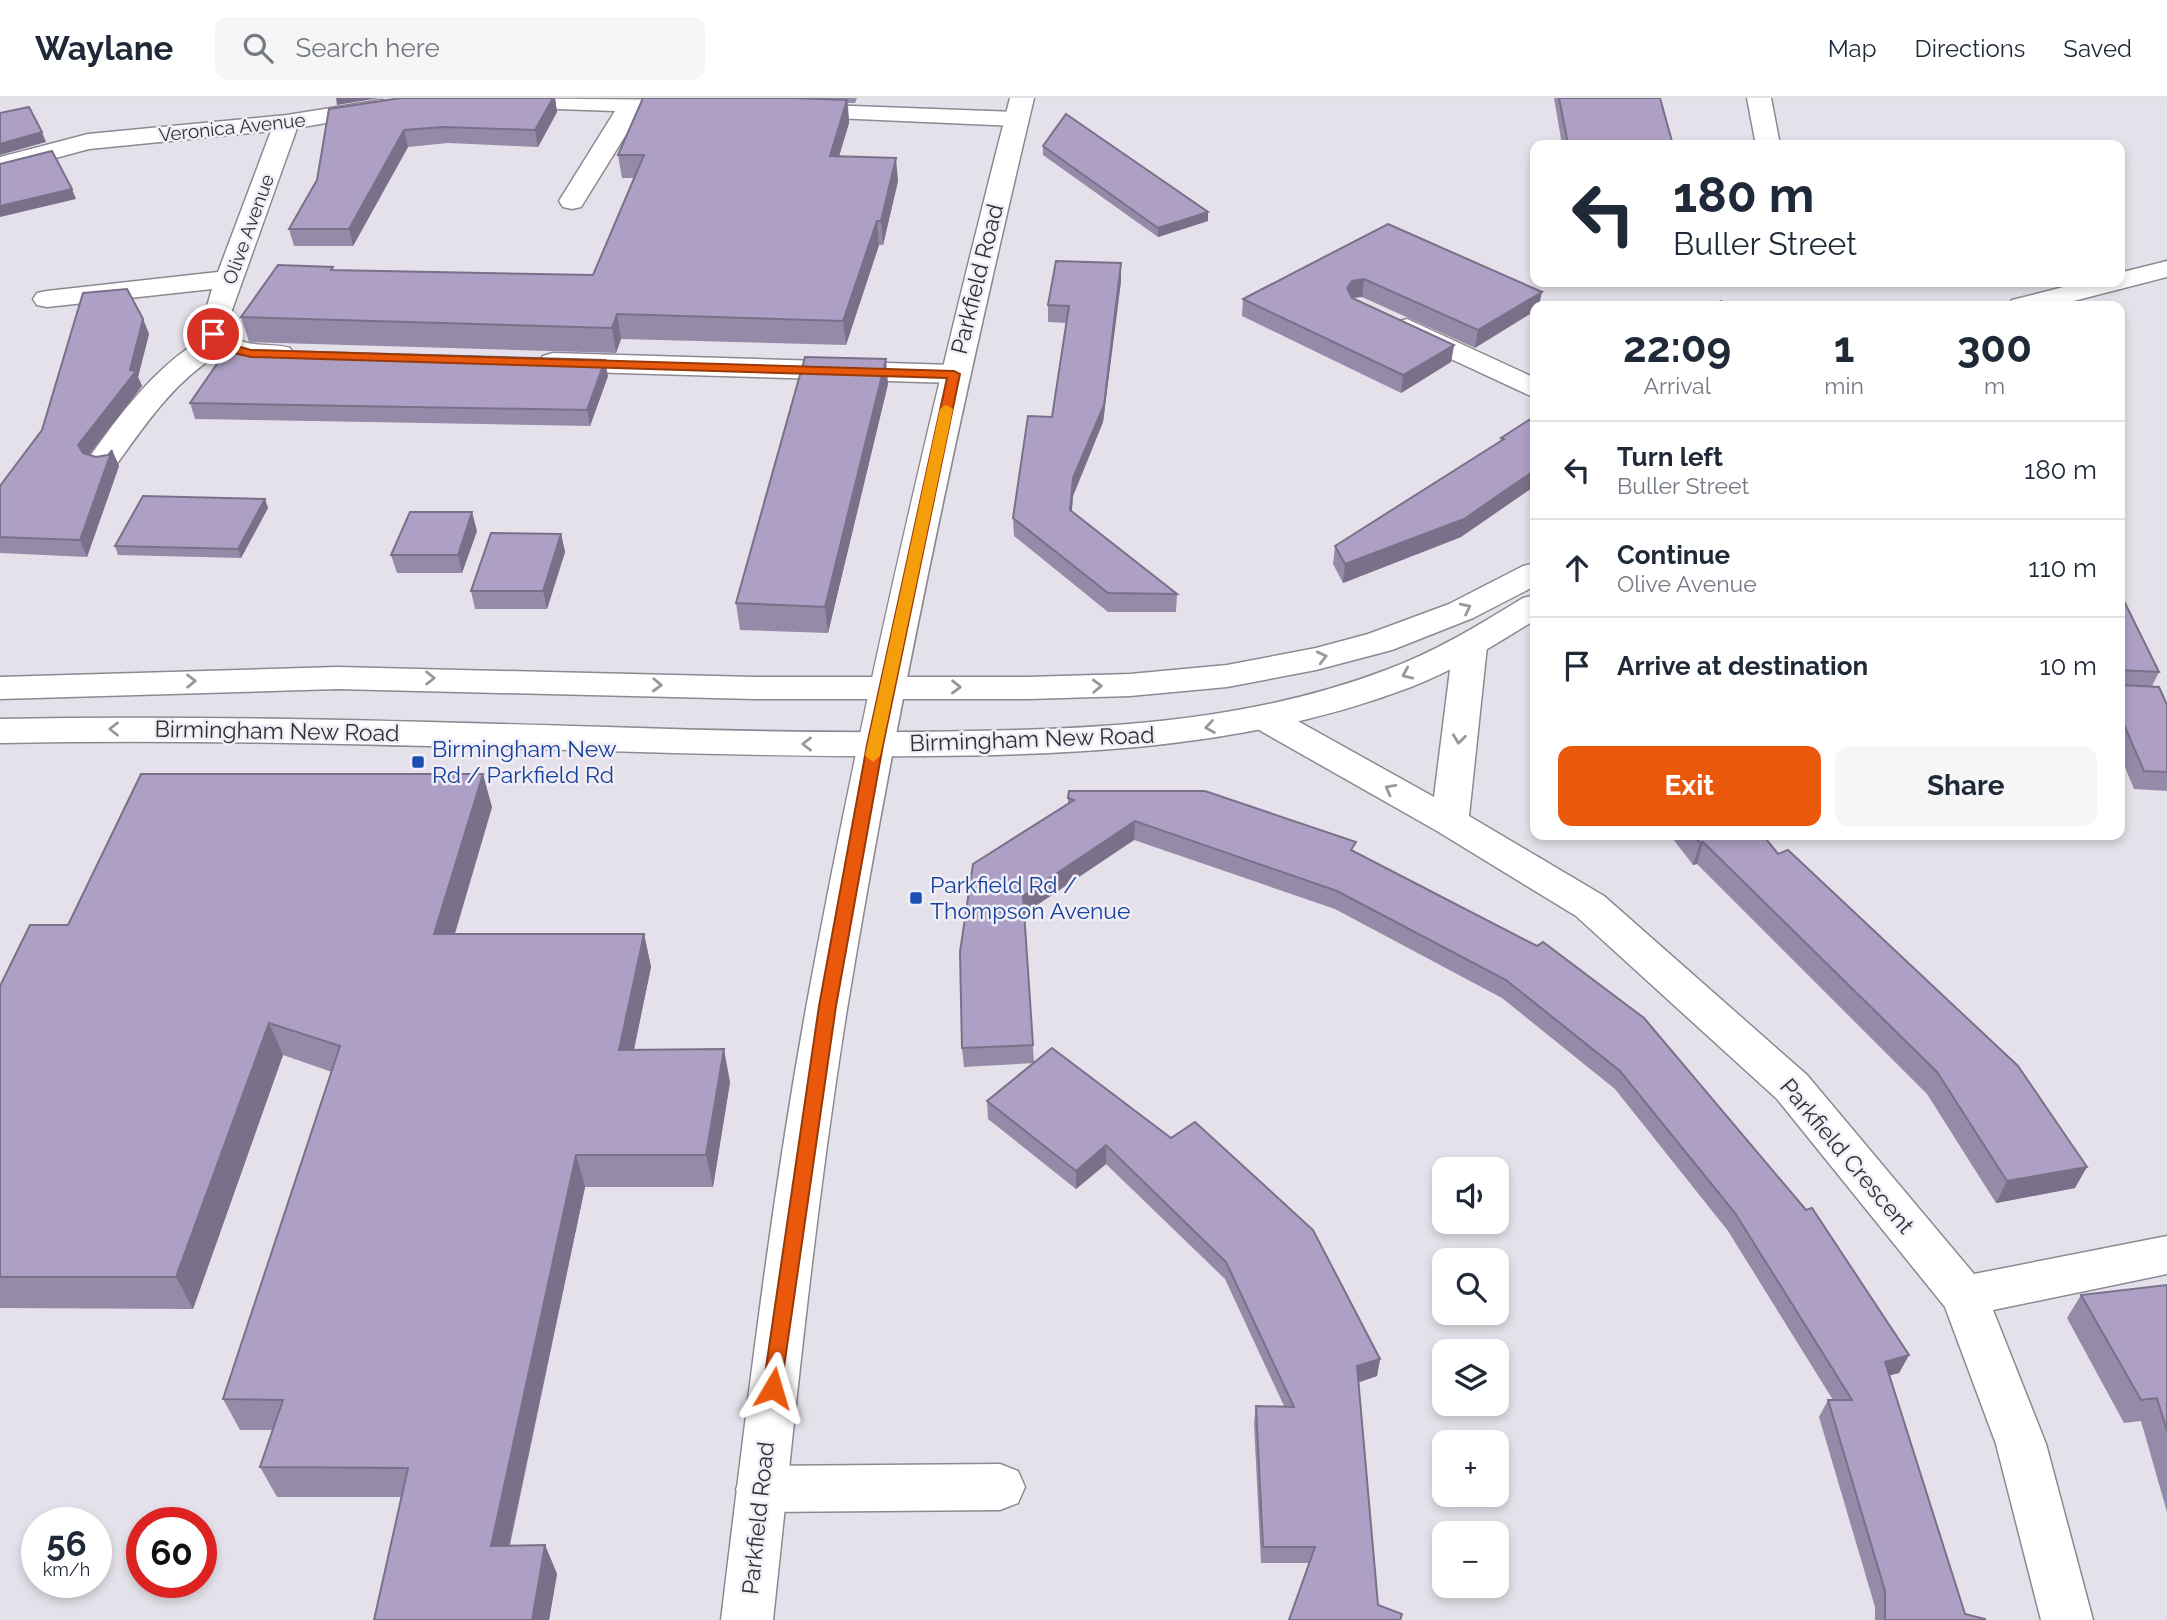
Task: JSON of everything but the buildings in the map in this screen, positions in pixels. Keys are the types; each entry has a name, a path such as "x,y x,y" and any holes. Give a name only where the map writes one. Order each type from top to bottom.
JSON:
{"main road":[{"path":"1759,98 1767,140"},
{"path":"480,99 715,108"},
{"name":"Veronica Avenue","path":"0,165 89,142 287,122 411,103"},
{"path":"572,201 633,105"},
{"path":"770,110 1019,109"},
{"name":"Parkfield Road","path":"747,1620 782,1313 827,1006 875,745 954,374 1019,109"},
{"name":"Olive Avenue","path":"220,341 213,334 218,310 287,122"},
{"path":"2125,279 2167,269"},
{"path":"47,299 229,279"},
{"path":"2041,301 2094,287"},
{"path":"1386,318 1530,387"},
{"path":"103,461 148,398 193,356 220,341 226,347 251,354 306,355"},
{"path":"526,362 954,374"},
{"name":"Birmingham New Road","path":"0,688 380,678 755,688 1028,688 1130,685 1227,676 1316,659 1380,642 1461,611 1530,575"},
{"name":"Birmingham New Road","path":"0,731 213,728 875,745 1010,743 1155,736 1265,718 1397,679 1470,646 1530,608"},
{"path":"1450,822 1470,646"},
{"path":"363,733 380,678"},
{"name":"Parkfield Crescent","path":"1265,718 1450,822 1590,906 1791,1087 1964,1296 2021,1444 2067,1620"},
{"path":"1964,1296 2167,1255"},
{"path":"761,1489 1000,1487"}],"slow traffic":[{"path":"873,756 946,409"}],"place":[{"name":"Birmingham New Rd / Parkfield Rd","path":"418,762"},
{"name":"Parkfield Rd / Thompson Avenue","path":"916,898"}],"route":[{"path":"213,334 226,347 251,354 954,374 875,745 827,1006 773,1388"}]}
